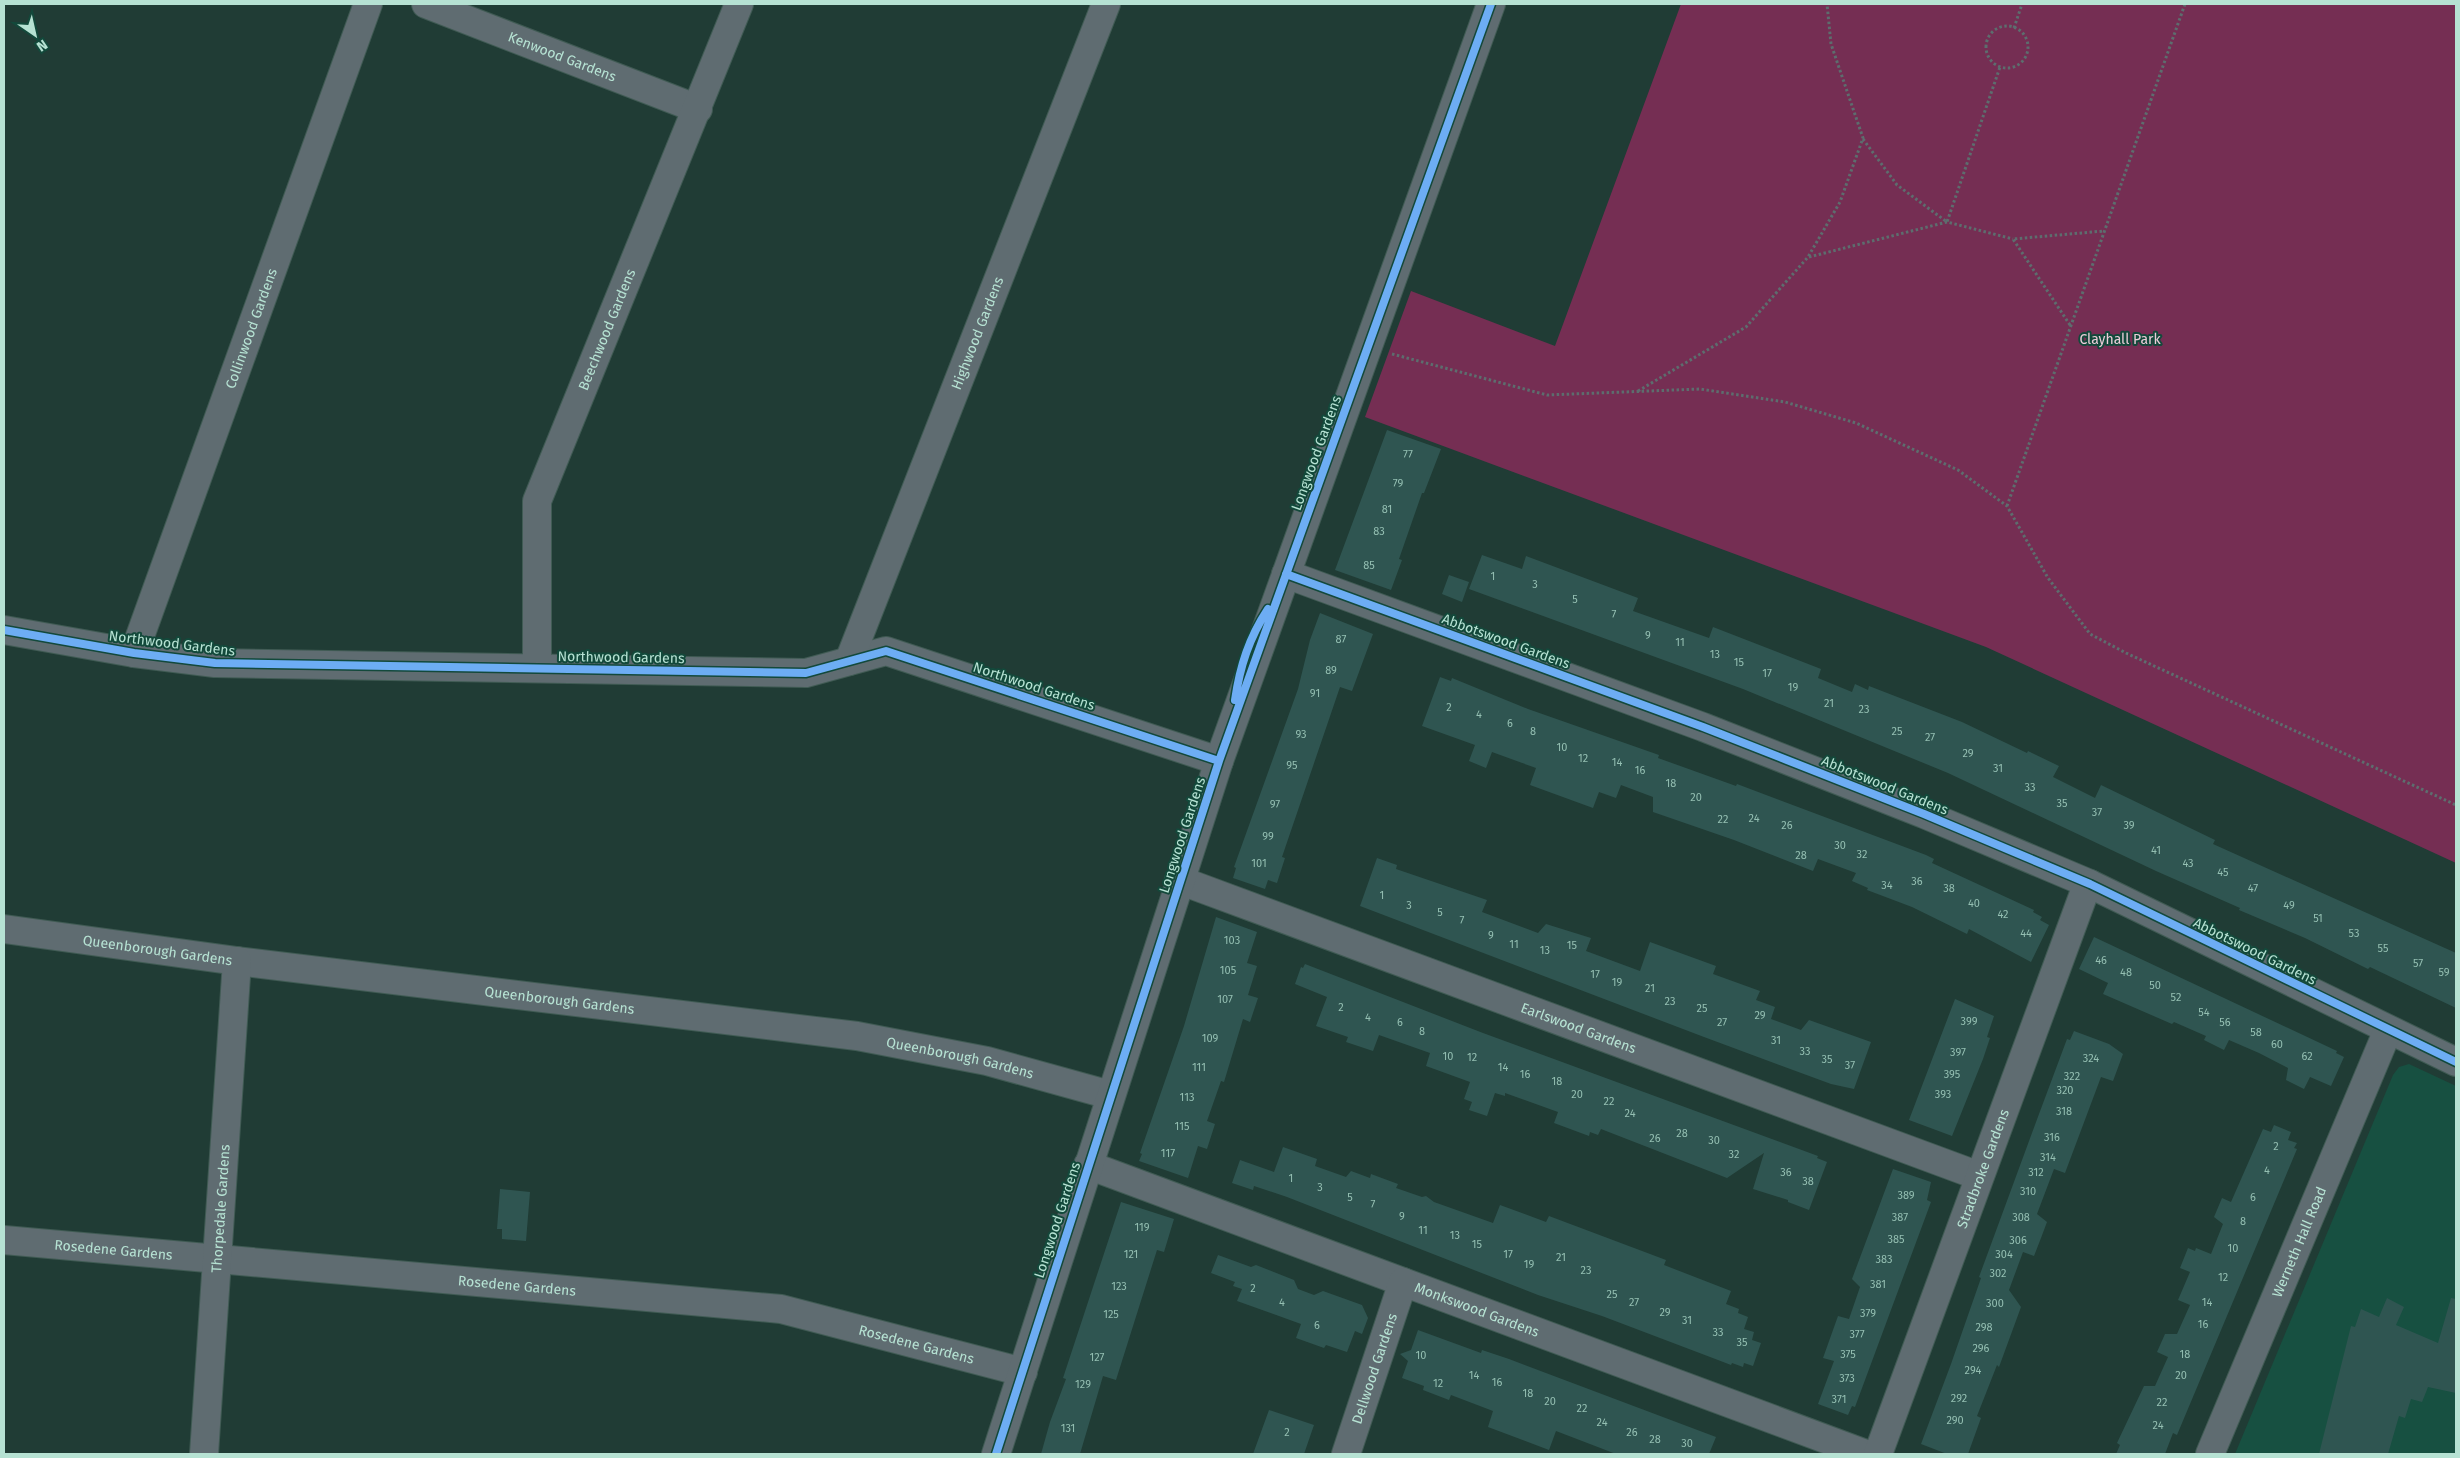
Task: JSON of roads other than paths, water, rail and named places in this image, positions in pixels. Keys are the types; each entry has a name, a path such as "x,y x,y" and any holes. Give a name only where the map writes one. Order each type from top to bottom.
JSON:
{"street":[{"name":"Collinwood Gardens","path":"134,653 368,4"},
{"name":"Kenwood Gardens","path":"426,4 698,109"},
{"name":"Beechwood Gardens","path":"537,668 536,501 740,4"},
{"name":"Highwood Gardens","path":"849,661 1106,4"},
{"name":"Longwood Gardens","path":"996,1454 1219,761 1491,4"},
{"name":"Abbotswood Gardens","path":"1283,582 1703,727 1924,814 2090,884 2456,1062"},
{"name":"Northwood Gardens","path":"4,630 134,653 215,663 806,673 886,651 1219,761"},
{"name":"Earlswood Gardens","path":"1180,880 1979,1176"},
{"name":"Stradbroke Gardens","path":"1878,1454 2083,896 2090,884"},
{"name":"Queenborough Gardens","path":"4,929 237,961 856,1036 986,1061 1110,1095"},
{"name":"Thorpedale Gardens","path":"204,1454 237,961"},
{"name":"Werneth Hall Road","path":"2210,1454 2388,1030"},
{"name":"Monkswood Gardens","path":"1088,1165 1866,1454"},
{"name":"Rosedene Gardens","path":"4,1240 781,1310 1022,1372"},
{"name":"Dellwood Gardens","path":"1346,1454 1403,1282"}],"park label":[{"name":"Clayhall Park","path":"2120,339"}]}
